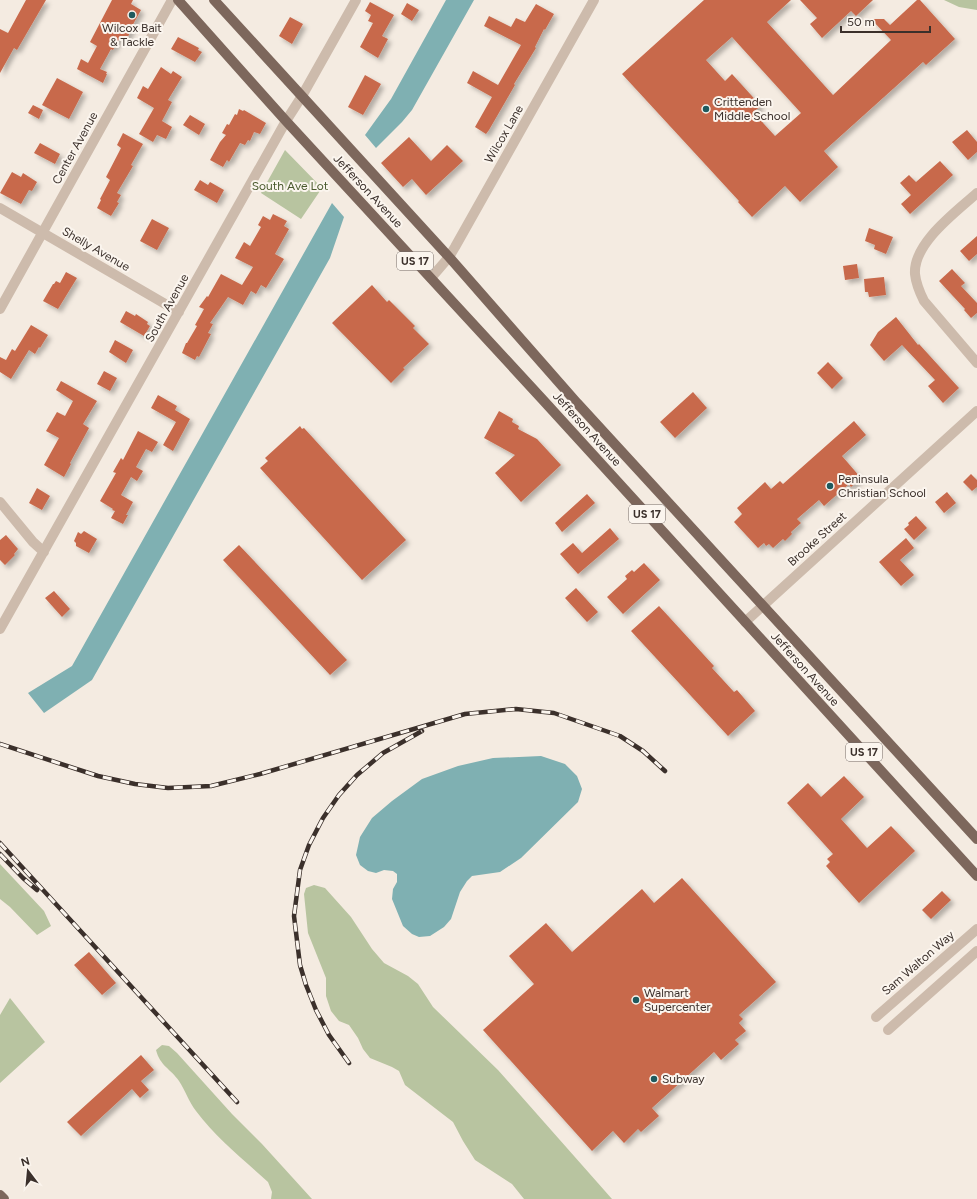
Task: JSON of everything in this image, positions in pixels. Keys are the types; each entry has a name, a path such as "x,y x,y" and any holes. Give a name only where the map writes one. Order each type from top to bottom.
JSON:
{"main road":[{"name":"Jefferson Avenue","path":"178,0 286,121 977,876"},
{"name":"Jefferson Avenue","path":"214,0 449,257 577,403 977,839"},
{"path":"0,1195 4,1199"}],"street":[{"name":"Center Avenue","path":"0,308 172,0"},
{"name":"South Avenue","path":"0,629 180,312 286,121 302,96 356,0"},
{"name":"Wilcox Lane","path":"431,278 449,257 594,0"},
{"path":"977,193 935,232 926,243 919,255 915,274 920,293 924,301 977,363"},
{"name":"Shelly Avenue","path":"0,208 180,312"},
{"name":"Brooke Street","path":"745,622 977,411"},
{"path":"0,502 44,552"},
{"name":"Sam Walton Way","path":"876,1016 977,929"},
{"path":"888,1030 977,951"}],"green space":[{"path":"944,0 977,0 977,10 959,7"},
{"name":"South Ave Lot","path":"285,150 322,188 301,219 261,193"},
{"path":"0,864 44,911 51,926 37,935 10,907 0,899"},
{"path":"314,885 325,888 351,917 372,949 384,963 408,976 418,984 433,1007 498,1070 612,1199 524,1199 512,1184 475,1160 453,1122 405,1085 399,1071 370,1058 349,1025 339,1021 331,1011 326,996 326,978 308,933 304,894 306,888"},
{"path":"10,998 45,1042 0,1083 0,1015"},
{"path":"162,1045 169,1046 177,1053 312,1199 271,1199 272,1192 268,1182 221,1139 204,1121 179,1081 160,1060 156,1050"}],"water":[{"path":"446,0 474,0 412,110 376,148 365,135 391,99"},
{"path":"332,203 344,217 330,258 92,680 44,713 28,693 72,666"},
{"path":"541,756 565,764 577,776 582,789 578,802 521,858 500,872 472,876 460,892 451,919 444,927 430,936 419,937 412,934 403,926 392,899 393,889 397,882 397,874 393,871 384,870 376,873 368,871 360,865 356,855 360,837 372,818 422,779 458,766 493,758"}],"building":[{"path":"26,0 46,0 17,50 14,48 0,73 0,29 8,33"},
{"path":"112,0 133,0 131,4 141,10 126,40 120,37 113,50 111,49 100,69 107,72 103,83 77,69 81,59 88,63 97,46 90,42"},
{"name":"Crittenden Middle School","path":"704,0 791,0 767,22 833,95 891,40 871,19 884,19 890,25 917,0 920,0 955,39 926,65 923,62 824,151 838,167 800,202 785,186 752,217 622,74","holes":["732,37 801,113 775,136 753,112 761,106 732,74 725,81 706,60"]},
{"path":"800,0 873,0 856,16 851,11 822,38 810,24 817,18"},
{"path":"370,2 394,15 382,36 388,39 378,58 360,47 373,23 368,21 371,15 365,11"},
{"path":"407,3 419,10 412,21 401,14"},
{"path":"536,4 554,14 545,30 544,29 535,47 536,48 486,134 475,127 492,97 467,83 473,71 498,85 521,45 484,26 489,16 511,27 516,18 525,22"},
{"path":"290,17 303,24 292,44 279,36"},
{"path":"178,37 199,48 198,50 202,52 195,62 171,49"},
{"path":"161,67 171,74 173,71 182,77 168,100 172,102 162,121 172,127 166,139 157,135 153,142 139,134 154,108 137,98 143,86 148,89"},
{"path":"365,75 381,84 363,115 348,107"},
{"path":"57,78 83,92 69,119 42,105"},
{"path":"33,105 43,110 39,119 28,113"},
{"path":"239,109 244,110 266,123 260,134 254,132 250,141 248,140 245,145 240,143 229,162 227,160 223,167 210,160 220,142 226,135 222,133 227,124 229,125 235,114 237,115"},
{"path":"190,115 205,124 199,135 183,125"},
{"path":"967,130 977,142 977,152 968,160 952,142"},
{"path":"123,133 143,144 131,165 133,166 117,193 121,195 117,202 119,203 111,216 97,208 110,180 106,177 121,148 117,145"},
{"path":"409,137 431,161 447,145 463,161 426,195 412,179 403,187 381,163"},
{"path":"40,143 60,154 55,164 34,153"},
{"path":"940,161 953,175 910,214 901,204 911,195 900,183 909,175 916,182"},
{"path":"12,172 21,177 23,173 37,182 32,191 29,190 21,204 0,193"},
{"path":"200,180 208,185 210,182 224,190 217,203 194,190"},
{"path":"273,214 287,221 284,226 289,229 275,254 284,259 266,288 261,285 256,294 251,291 243,305 228,297 210,323 213,324 208,333 211,334 199,357 197,356 195,360 182,353 186,343 197,326 195,325 204,309 199,307 207,296 208,297 221,274 242,285 253,267 235,258 244,242 250,246 261,227 258,225 263,216 270,220"},
{"path":"152,219 169,228 157,250 140,241"},
{"path":"869,228 893,237 886,254 874,249 875,245 865,241"},
{"path":"977,236 977,254 969,261 960,251"},
{"path":"857,264 859,278 845,280 843,266"},
{"path":"952,269 965,283 961,286 977,303 977,313 971,318 964,310 965,309 939,281"},
{"path":"66,272 77,278 58,309 43,301 53,284 56,281 60,283"},
{"path":"884,277 886,295 869,297 868,292 865,292 864,279"},
{"path":"372,285 387,302 389,300 415,326 413,328 429,344 403,368 405,369 391,383 332,323"},
{"path":"126,311 135,316 136,314 148,322 147,324 150,326 144,336 120,322"},
{"path":"896,317 918,345 919,344 959,388 943,403 928,386 935,380 902,345 884,361 870,345 878,332"},
{"path":"31,325 48,335 35,354 29,350 11,379 0,372 0,357 6,360 12,349 15,351"},
{"path":"115,340 133,350 126,363 109,352"},
{"path":"828,362 843,378 832,389 817,373"},
{"path":"104,371 117,378 110,391 97,384"},
{"path":"61,381 97,401 83,424 89,428 64,477 44,465 59,438 46,431 57,412 65,416 73,401 56,390"},
{"path":"693,392 707,408 675,438 660,422"},
{"path":"158,395 177,406 175,410 190,419 173,451 163,445 176,422 151,408"},
{"path":"499,411 513,419 512,422 519,426 518,429 537,439 561,465 521,502 495,473 515,455 484,438"},
{"name":"Peninsula Christian School","path":"854,421 866,435 842,456 861,478 851,487 849,484 824,506 819,500 797,519 801,523 791,532 792,534 785,541 783,539 773,548 769,544 766,546 764,543 758,548 734,522 742,514 737,508 765,482 771,489 780,481 783,484"},
{"path":"300,426 302,429 304,428 406,540 362,580 260,468 268,461 265,458"},
{"path":"138,431 158,442 152,452 146,449 136,467 143,471 137,481 131,477 121,495 133,502 123,524 111,518 115,511 100,501 116,473 113,472 121,458 123,460"},
{"path":"971,474 977,480 977,487 972,491 963,482"},
{"path":"37,488 50,496 42,510 29,503"},
{"path":"947,492 956,503 944,513 935,502"},
{"path":"587,494 595,503 562,532 555,523"},
{"path":"916,516 927,528 914,540 904,529"},
{"path":"610,528 619,539 578,574 560,554 573,543 582,553"},
{"path":"84,531 97,539 89,553 76,546 74,541 78,532 81,534"},
{"path":"6,535 18,549 14,554 15,555 5,565 0,560 0,540"},
{"path":"906,538 914,548 900,560 914,575 901,586 879,562"},
{"path":"239,545 347,660 330,675 223,560"},
{"path":"644,563 660,580 623,614 607,597 627,579 625,576 632,570 634,572"},
{"path":"576,588 598,612 587,622 565,598"},
{"path":"54,591 70,609 62,617 45,598"},
{"path":"659,606 714,666 712,668 734,692 737,690 755,711 728,736 631,631"},
{"path":"844,776 864,797 841,819 867,848 891,826 915,851 859,903 826,866 830,862 827,859 833,854 787,803 808,783 821,797"},
{"name":"Walmart Supercenter","path":"682,878 776,982 739,1015 743,1019 739,1023 746,1031 735,1040 739,1044 721,1060 714,1052 652,1108 659,1116 641,1132 638,1129 624,1143 613,1131 592,1151 483,1030 534,984 509,956 546,923 572,952 642,889 654,903"},
{"path":"942,891 951,900 931,919 922,910"},
{"path":"89,952 116,983 102,995 74,965"},
{"path":"141,1055 154,1070 141,1081 149,1090 140,1098 132,1089 81,1136 67,1122"}],"railway":[{"path":"0,744 98,776 135,784 168,788 211,786 260,774 465,714 516,709 554,713 620,736 643,751 665,771"},
{"path":"349,1063 329,1035 316,1010 300,965 294,916 300,870 309,845 323,818 339,795 357,775 383,753 422,731"},
{"path":"0,843 237,1102"},
{"path":"0,854 37,890"}],"place":[{"name":"Wilcox Bait & Tackle","path":"132,15"},
{"name":"Crittenden Middle School","path":"706,109"},
{"name":"Peninsula Christian School","path":"830,486"},
{"name":"Walmart Supercenter","path":"636,1000"},
{"name":"Subway","path":"654,1079"}]}
